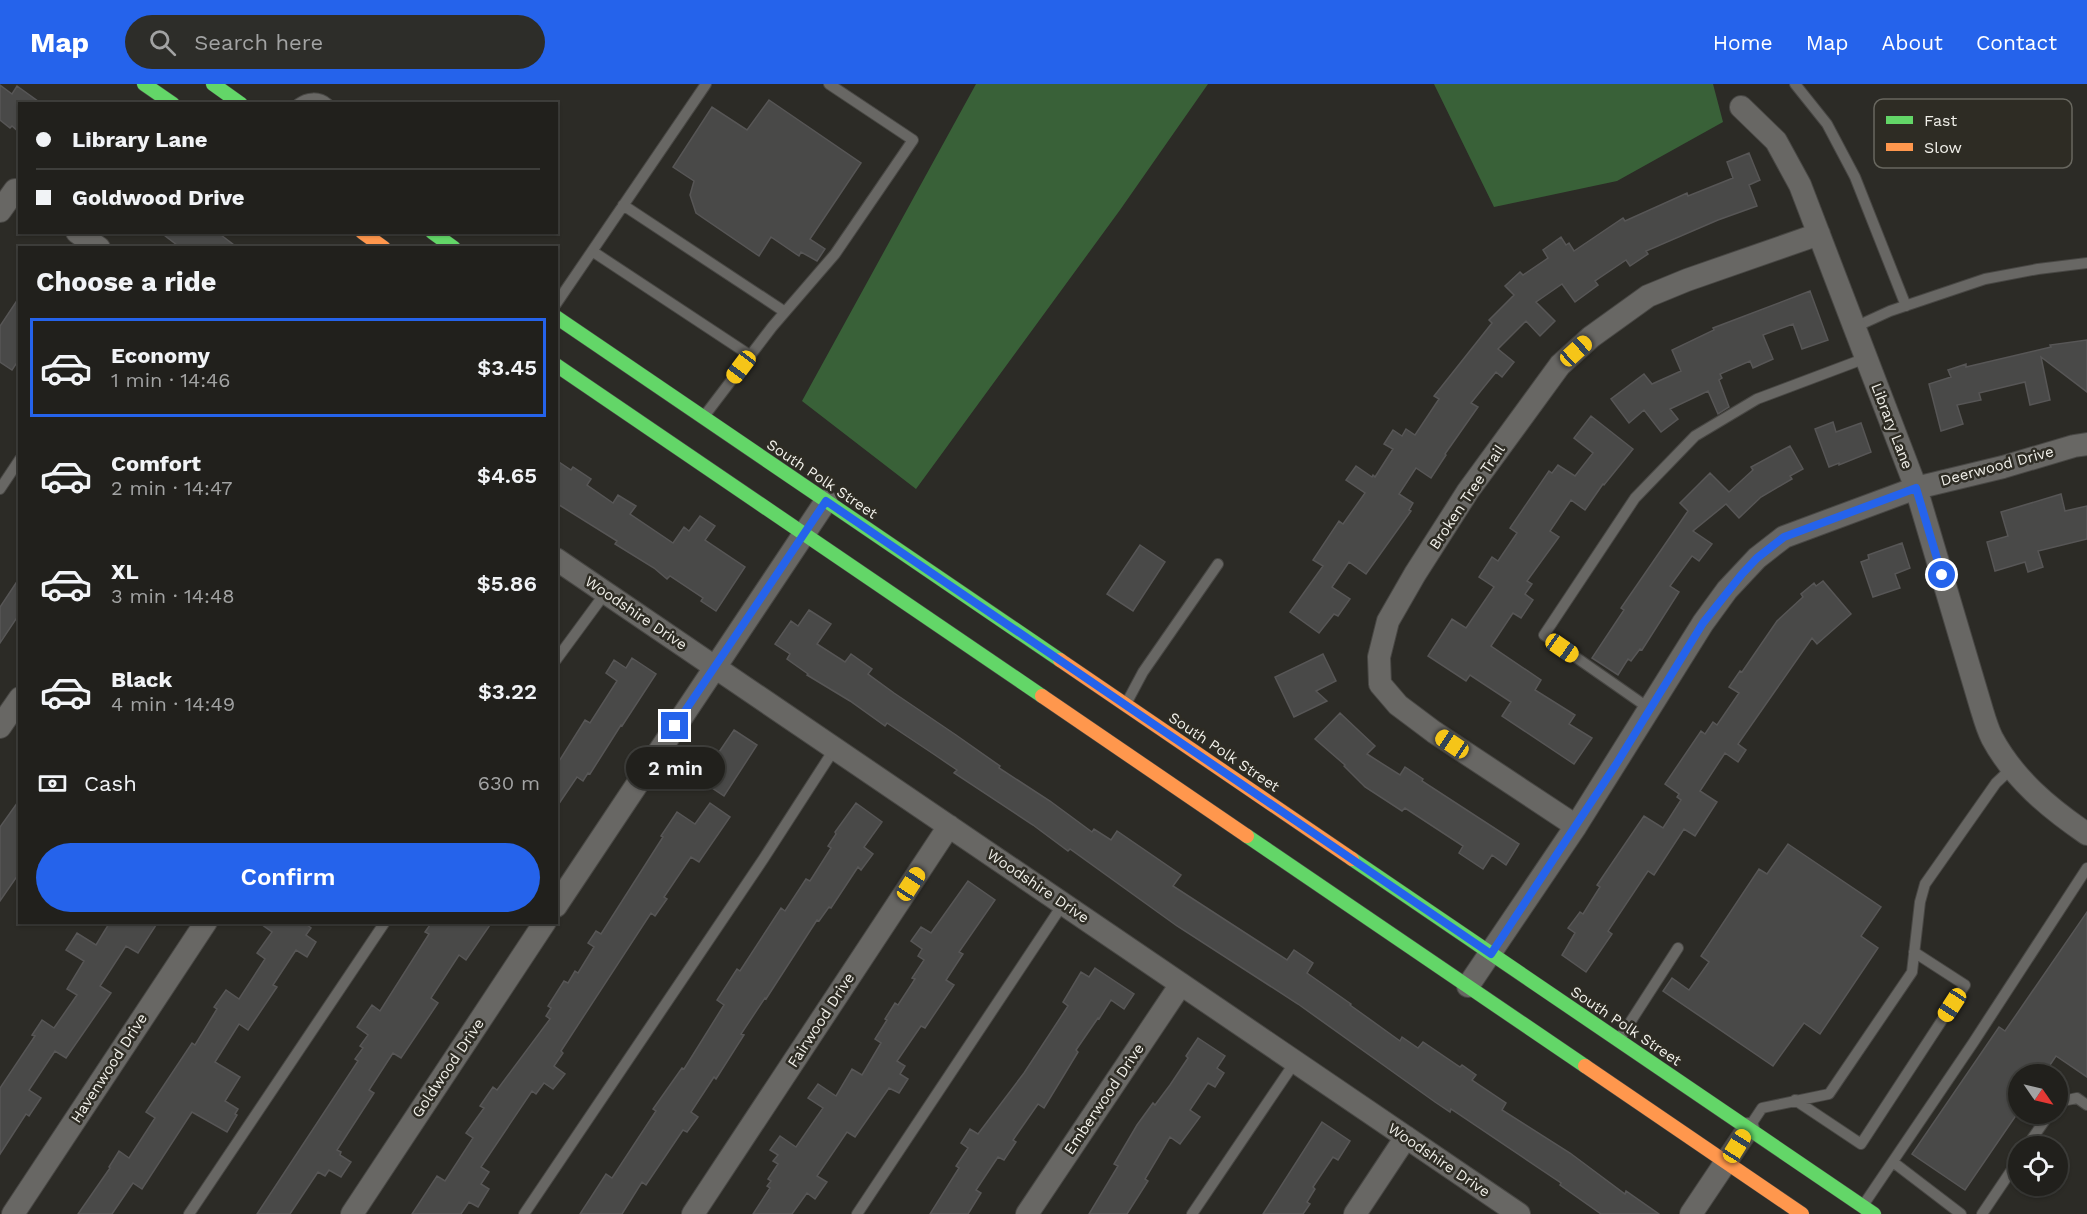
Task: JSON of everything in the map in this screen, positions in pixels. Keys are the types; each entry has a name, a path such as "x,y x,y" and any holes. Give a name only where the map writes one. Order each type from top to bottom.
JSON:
{"main road":[{"path":"144,84 170,102"},
{"path":"213,84 238,102"},
{"path":"365,234 381,246"},
{"path":"435,234 451,246"},
{"name":"South Polk Street","path":"558,318 826,501 1122,709 1491,954 1868,1210"},
{"path":"558,366 804,534 1105,733 1468,986 1802,1214"}],"street":[{"name":"Library Lane","path":"1741,107 1776,141 1800,185 1916,488 1981,707 1992,736 2024,783 2059,815 2087,834"},
{"path":"0,211 11,187"},
{"path":"80,234 96,246"},
{"name":"Broken Tree Trail","path":"1576,826 1434,732 1398,705 1380,684 1379,657 1388,621 1468,491 1560,365 1591,337 1648,296 1819,234"},
{"name":"Deerwood Drive","path":"1468,986 1576,826 1703,623 1727,590 1757,558 1784,537 1916,488 2087,444"},
{"path":"558,903 826,501"},
{"name":"Woodshire Drive","path":"558,560 1519,1214"},
{"path":"0,727 18,701"},
{"name":"Fairwood Drive","path":"693,1214 949,826"},
{"name":"Havenwood Drive","path":"13,1214 205,924"},
{"name":"Goldwood Drive","path":"352,1214 544,924"},
{"name":"Emberwood Drive","path":"1027,1214 1181,984"},
{"path":"1691,1214 1748,1129"},
{"path":"1355,1214 1406,1137"}],"lane":[{"path":"558,301 706,84"},
{"path":"703,417 785,312 835,254 913,140 829,84"},
{"path":"1796,84 1827,124 1855,177 1906,306"},
{"path":"302,102 311,98 326,102"},
{"path":"623,205 785,312"},
{"path":"592,251 751,356"},
{"path":"1855,327 1906,306 1985,279 2087,263"},
{"path":"1650,709 1544,635 1635,498 1695,436 1757,399 1866,358"},
{"path":"0,489 18,462"},
{"path":"1122,709 1143,672 1218,564"},
{"path":"558,657 606,592"},
{"path":"524,1214 764,858 835,748"},
{"path":"1748,1129 1762,1108 1829,1094 1912,972 1920,902 1925,884 1996,783 2012,768"},
{"path":"1868,1210 1893,1162 2085,874"},
{"path":"857,1214 1063,904"},
{"path":"189,1214 383,924"},
{"path":"1618,1040 1678,948"},
{"path":"1795,1100 1861,1144 1965,986 1914,952"},
{"path":"1192,1214 1295,1062"},
{"path":"2068,1100 2077,1098 2087,1105"},
{"path":"1893,1162 1961,1214"},
{"path":"1982,1214 2008,1175"}],"green space":[{"path":"976,84 1208,84 1120,210 916,489 802,401"},
{"path":"1434,84 1713,84 1723,122 1617,181 1494,207"}],"building":[{"path":"0,85 12,94 17,86 39,102 18,102 18,131 0,120"},
{"path":"769,100 861,163 810,239 825,249 817,261 801,252 799,256 771,237 759,256 696,213 690,195 694,181 673,167 712,107 747,130"},
{"path":"1749,153 1760,180 1749,185 1757,206 1646,251 1648,254 1630,266 1626,260 1595,281 1598,285 1575,302 1562,284 1536,302 1555,321 1540,336 1526,321 1498,349 1514,362 1502,377 1496,372 1471,403 1478,407 1431,478 1416,468 1399,494 1413,503 1409,510 1411,511 1366,574 1349,562 1332,587 1350,599 1338,616 1334,614 1319,633 1290,612 1323,566 1313,560 1339,521 1343,524 1365,493 1346,480 1356,466 1375,477 1393,449 1384,444 1393,430 1402,436 1406,429 1415,435 1439,399 1434,396 1492,323 1489,320 1514,295 1505,286 1520,272 1523,275 1548,258 1543,250 1561,237 1574,251 1623,218 1625,221 1687,193 1688,196 1733,178 1727,162"},
{"path":"163,234 220,234 235,246 178,246"},
{"path":"1810,291 1828,340 1802,349 1793,324 1763,335 1773,359 1753,368 1750,361 1720,374 1722,378 1719,380 1729,407 1718,414 1708,391 1670,409 1678,419 1661,432 1644,410 1629,423 1611,399 1644,374 1652,384 1681,371 1672,350 1714,330 1713,328"},
{"path":"18,299 18,361 12,370 0,362 0,326"},
{"path":"2087,340 2087,392 2041,357 2050,400 2030,405 2025,382 1979,393 1981,400 1957,405 1963,424 1941,431 1929,384 1951,377 1948,370 1966,364 1966,367 2051,347 2050,345"},
{"path":"1591,416 1633,449 1603,484 1585,510 1571,500 1550,531 1559,537 1527,581 1532,584 1525,594 1533,600 1521,618 1513,613 1491,646 1541,680 1535,690 1575,715 1569,724 1592,738 1574,764 1502,716 1511,702 1470,675 1466,681 1428,656 1452,619 1466,628 1494,587 1479,577 1492,557 1498,561 1517,533 1510,528 1549,471 1552,473 1558,465 1575,476 1593,453 1574,438"},
{"path":"1833,422 1836,432 1861,423 1871,452 1829,467 1815,429"},
{"path":"1790,446 1803,469 1790,476 1792,479 1761,497 1739,518 1726,504 1693,531 1712,544 1699,561 1692,556 1670,586 1679,592 1642,650 1640,649 1631,661 1628,659 1618,675 1592,658 1624,610 1621,608 1688,511 1680,503 1710,473 1729,492 1753,470 1751,467"},
{"path":"558,461 571,470 573,467 591,479 587,485 613,503 618,495 636,506 630,514 673,543 684,527 689,531 700,516 715,526 705,540 745,567 716,611 701,601 703,598 670,576 667,579 654,568 615,544 617,541 558,504"},
{"path":"2061,494 2065,511 2087,506 2087,539 2038,551 2043,567 2028,572 2025,562 1995,571 1987,542 2008,536 2001,512"},
{"path":"1902,543 1910,568 1895,574 1900,588 1873,597 1861,562 1869,559 1868,555"},
{"path":"1140,545 1165,562 1133,611 1107,594"},
{"path":"18,580 18,616 0,643 0,607"},
{"path":"1823,581 1851,614 1817,644 1812,638 1738,744 1746,750 1738,762 1725,753 1700,791 1717,802 1695,836 1684,829 1654,875 1648,871 1608,931 1612,934 1586,972 1562,955 1575,933 1568,928 1580,912 1583,914 1600,887 1597,885 1644,816 1663,828 1681,800 1677,797 1679,794 1665,784 1701,731 1705,734 1713,722 1717,725 1739,693 1729,687 1777,621 1803,597 1801,594 1814,583 1816,586"},
{"path":"809,610 831,624 817,644 845,662 851,654 872,669 868,674 1092,832 1094,829 1111,840 1117,831 1181,875 1173,886 1287,960 1294,950 1313,963 1307,973 1350,1005 1400,1041 1402,1037 1418,1048 1423,1042 1460,1067 1462,1065 1476,1075 1472,1080 1506,1103 1502,1110 1570,1153 1625,1194 1626,1191 1659,1214 1601,1214 1560,1185 1561,1183 1451,1109 1450,1112 1435,1102 1298,1004 1177,926 1070,849 1068,851 954,773 957,770 935,755 887,723 885,726 807,675 787,659 790,654 775,644 791,621 798,626"},
{"path":"1323,654 1336,681 1316,691 1327,701 1294,717 1275,677"},
{"path":"632,658 656,674 590,774 588,773 583,781 577,777 558,805 558,763 585,720 590,723 617,681 606,673 614,660 626,668"},
{"path":"1340,713 1375,746 1367,754 1400,775 1405,767 1423,779 1422,781 1519,844 1506,865 1492,855 1483,869 1459,853 1463,846 1405,808 1402,811 1365,787 1345,765 1315,739"},
{"path":"734,730 757,745 724,796 700,780"},
{"path":"18,802 18,875 0,901 0,827"},
{"path":"710,803 730,817 699,862 691,857 664,897 667,899 655,916 651,913 561,1051 563,1053 554,1066 565,1074 553,1089 544,1083 536,1094 532,1091 481,1167 489,1172 481,1184 489,1189 478,1207 469,1202 461,1214 412,1214 437,1176 445,1181 473,1138 466,1133 484,1108 480,1106 493,1087 497,1090 550,1019 546,1016 551,1008 548,1006 564,981 568,983 575,971 578,973 594,947 588,943 596,931 601,934 677,812 695,824"},
{"path":"856,803 882,822 864,847 873,854 861,870 858,867 831,908 829,907 819,921 817,920 741,1034 744,1035 716,1079 714,1077 691,1112 698,1117 687,1132 683,1130 646,1185 642,1182 622,1214 580,1214 606,1174 612,1178 656,1111 653,1109 682,1068 684,1069 724,1005 717,1000 737,969 740,971 781,908 785,911 806,879 810,881 831,848 828,846 835,832"},
{"path":"1788,844 1881,907 1861,936 1878,948 1820,1034 1804,1023 1773,1066 1663,991 1672,978 1689,990 1709,962 1701,956 1759,869 1767,874"},
{"path":"968,881 995,900 959,952 963,954 946,980 954,985 925,1028 921,1026 897,1061 905,1066 900,1074 908,1079 899,1093 889,1088 855,1137 847,1132 817,1176 827,1182 815,1199 807,1193 792,1214 753,1214 770,1188 767,1186 771,1181 768,1179 778,1164 773,1161 778,1155 770,1150 780,1136 796,1147 823,1108 808,1098 818,1084 836,1096 852,1069 862,1075 881,1043 875,1039 887,1020 885,1019 895,1003 898,1005 924,960 918,956 922,949 911,941 921,927 931,933"},
{"path":"2087,912 2087,1077 2056,1056 2051,1064 2008,1064 2008,1124 2010,1124 1965,1190 1912,1154 1999,1027 2005,1031"},
{"path":"109,924 157,924 138,953 126,946 100,986 111,993 66,1058 55,1051 29,1090 41,1098 29,1116 26,1114 0,1154 0,1088 35,1036 32,1035 42,1020 54,1028 77,995 67,989 84,961 66,950 77,933 96,945"},
{"path":"261,924 306,924 311,928 306,935 316,942 307,957 296,950 273,985 277,987 248,1030 239,1024 215,1062 240,1077 225,1101 238,1109 227,1132 192,1112 142,1189 133,1183 112,1214 78,1214 119,1151 129,1158 155,1118 146,1112 192,1043 195,1045 217,1009 214,1007 226,990 239,999 265,959 257,953 272,932"},
{"path":"431,924 491,924 466,960 459,955 431,998 438,1003 401,1058 393,1053 369,1090 374,1093 337,1150 341,1152 340,1155 351,1162 341,1177 329,1170 325,1176 318,1172 290,1214 257,1214 358,1061 355,1059 363,1048 360,1046 368,1035 357,1027 372,1005 380,1011 429,934 425,932"},
{"path":"1095,968 1134,994 1124,1009 1111,1000 1076,1050 1078,1052 1044,1108 1038,1104 1013,1140 1016,1142 1004,1160 998,1157 976,1190 981,1193 968,1214 930,1214 959,1168 956,1166 968,1148 961,1143 970,1129 978,1134 1024,1073 1068,1006 1063,1002 1081,972 1089,977"},
{"path":"1198,1038 1225,1056 1217,1068 1224,1073 1215,1087 1208,1083 1190,1110 1200,1117 1180,1144 1170,1137 1145,1179 1148,1181 1127,1214 1089,1214 1118,1166 1114,1164 1137,1125 1170,1085"},
{"path":"1322,1122 1350,1141 1338,1160 1333,1157 1313,1187 1315,1189 1307,1202 1310,1204 1303,1214 1263,1214"}],"traffic: fast":[{"path":"144,84 170,102"},
{"path":"213,84 238,102"},
{"path":"435,234 451,246"},
{"path":"558,318 1060,660"},
{"path":"558,366 1042,696"},
{"path":"1247,836 1585,1066"},
{"path":"1352,859 1874,1214"}],"traffic: slow":[{"path":"365,234 381,246"},
{"path":"1060,660 1352,859"},
{"path":"1042,696 1247,836"},
{"path":"1585,1066 1802,1214"}],"route":[{"path":"675,726 826,501 1491,954 1615,766 1703,623 1727,590 1757,558 1784,537 1916,488 1942,575"}]}
